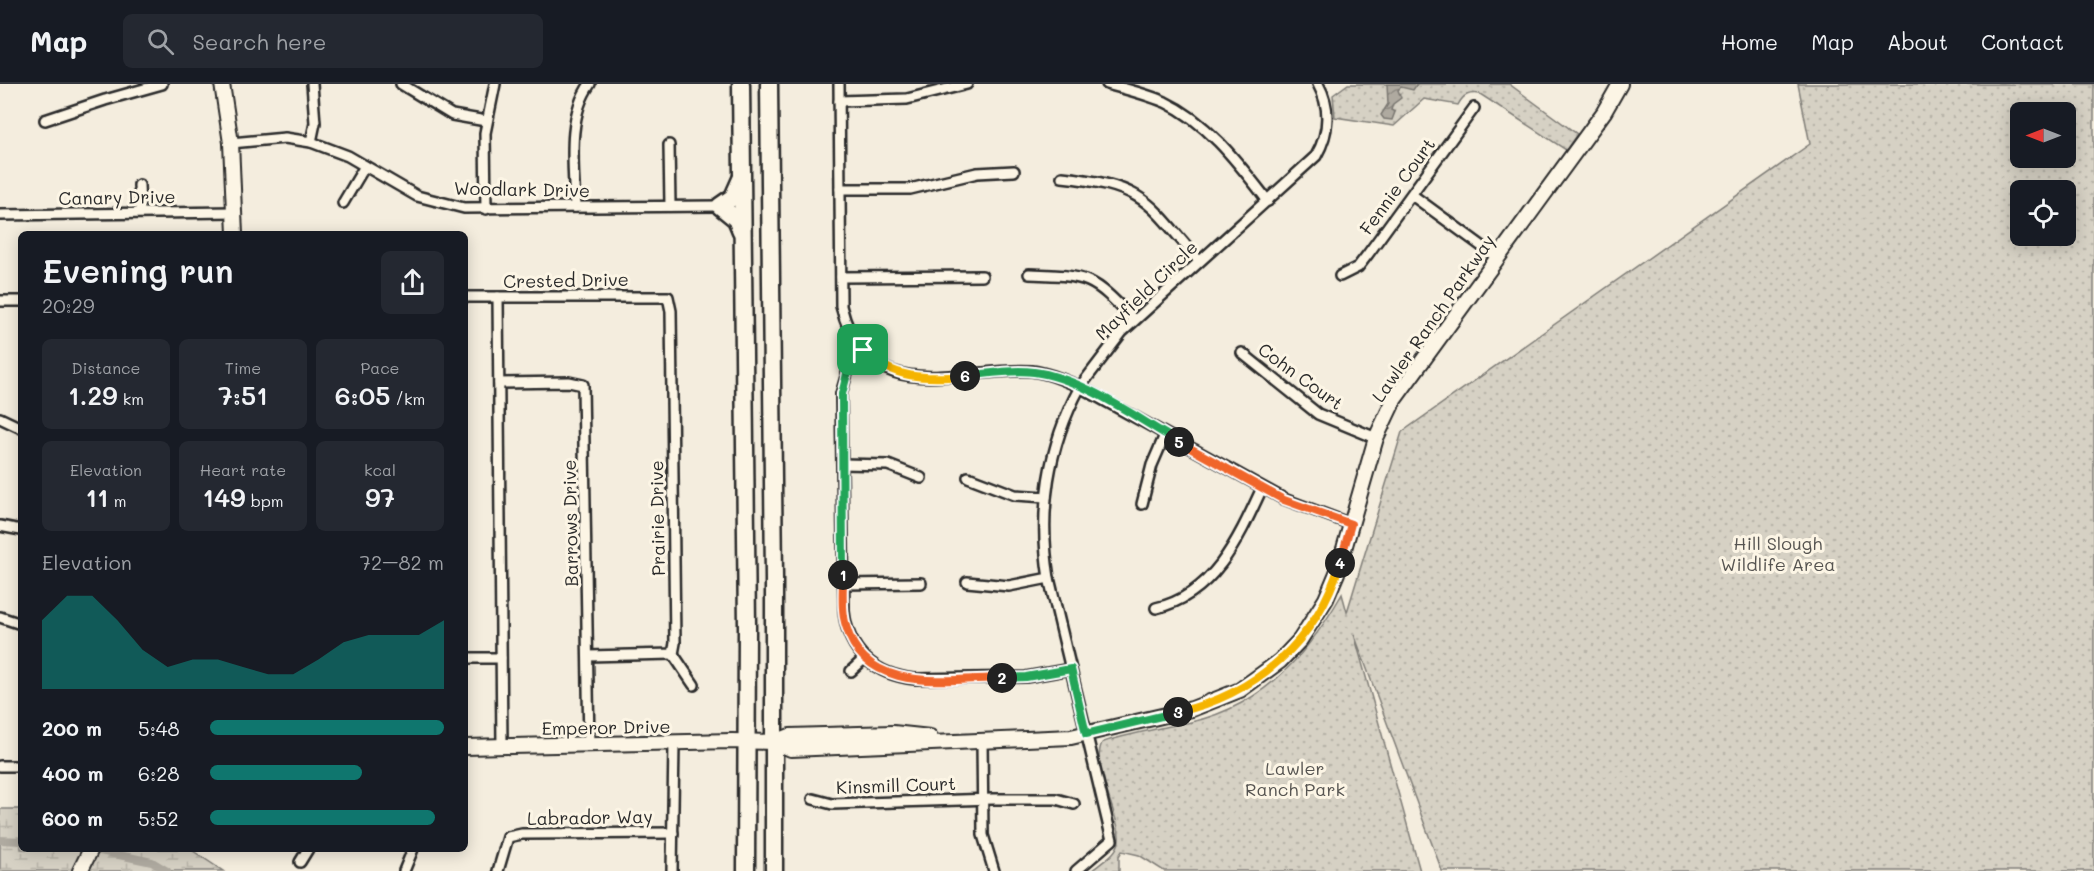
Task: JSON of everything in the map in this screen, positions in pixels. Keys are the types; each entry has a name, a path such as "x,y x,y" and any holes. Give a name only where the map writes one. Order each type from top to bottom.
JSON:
{"highway":[{"path":"741,84 747,741 746,871"},
{"path":"769,84 775,742 774,871"},
{"path":"742,176 732,197 720,206 736,219 743,238"}],"street":[{"path":"45,120 162,84"},
{"path":"222,84 231,143 235,231"},
{"path":"311,142 315,123 312,84"},
{"path":"401,84 452,115 486,121"},
{"path":"486,209 486,121 495,84"},
{"path":"575,207 575,132 580,105 590,84"},
{"path":"839,84 841,277 844,317 863,350 885,368 909,377 931,378 1033,371 1080,387 1262,488 1304,509 1351,524"},
{"path":"839,101 907,99 967,84"},
{"path":"1107,84 1150,96 1184,113 1214,138 1268,201"},
{"path":"1320,87 1331,84"},
{"name":"Lawler Ranch Parkway","path":"747,741 775,742 790,736 893,734 943,740 1047,739 1086,734 1216,702 1260,678 1300,640 1318,613 1337,573 1376,438 1394,400 1604,112 1620,84"},
{"name":"Mayfield Circle","path":"1076,871 1112,840 1049,578 1045,536 1046,497 1056,442 1080,387 1106,351 1134,320 1306,167 1322,144 1327,117 1320,87"},
{"name":"Fennie Court","path":"1340,276 1358,267 1474,108"},
{"name":"Woodlark Drive","path":"231,143 285,138 311,142 365,166 417,196 464,208 720,206"},
{"path":"669,145 670,206"},
{"path":"344,203 365,166"},
{"path":"840,189 910,189 977,173 1014,171"},
{"path":"1062,177 1107,183 1134,194 1156,211 1199,261"},
{"path":"139,185 140,212"},
{"path":"1412,195 1498,258"},
{"name":"Canary Drive","path":"0,215 235,212"},
{"path":"1029,274 1064,274 1096,283 1134,320"},
{"path":"841,277 982,276"},
{"name":"Crested Drive","path":"468,297 668,297"},
{"path":"498,297 502,746"},
{"name":"Prairie Drive","path":"668,297 672,311 675,643 673,654"},
{"path":"0,301 18,301"},
{"path":"863,350 848,370 843,387 843,584 845,624 856,649 864,659 888,674 915,679 1026,677 1071,669"},
{"name":"Cohn Court","path":"1242,353 1318,414 1376,438"},
{"name":"Barrows Drive","path":"499,383 569,382 583,385 588,746"},
{"path":"0,418 18,427"},
{"path":"1142,504 1152,465 1166,435"},
{"path":"842,464 888,465 921,478"},
{"path":"968,477 1016,495 1046,497"},
{"path":"1156,608 1185,599 1211,578 1262,488"},
{"path":"0,526 18,529"},
{"path":"968,582 1009,586 1049,578"},
{"path":"843,584 921,583"},
{"path":"0,617 18,623"},
{"path":"588,656 673,654 694,686"},
{"path":"468,658 501,658"},
{"path":"851,672 864,659"},
{"path":"982,740 983,835 994,871"},
{"name":"Emperor Drive","path":"468,747 747,741"},
{"path":"672,871 674,744"},
{"path":"0,766 18,766"},
{"name":"Kinsmill Court","path":"813,799 832,804 1056,799 1074,804"},
{"name":"Labrador Way","path":"498,871 508,837 522,834 673,833"},
{"path":"82,868 90,852"},
{"path":"300,862 306,852"},
{"path":"404,871 412,852"}],"green space":[{"path":"1348,84 1509,84 1577,134 1566,150 1476,93 1467,95 1458,105 1424,99 1394,126 1335,117 1333,95"},
{"name":"Hill Slough Wildlife Area","path":"1798,84 2094,84 2094,871 1442,871 1354,634 1420,871 1164,871 1139,855 1122,851 1119,856 1119,871 1091,871 1113,853 1118,845 1119,836 1100,767 1099,754 1102,743 1205,718 1231,709 1254,696 1294,662 1327,619 1342,594 1347,612 1402,432 1810,144"},
{"path":"0,809 18,809 18,852 194,852 223,871 0,871"}],"water":[{"path":"1387,84 1417,84 1413,90 1401,87 1398,90 1401,98 1393,104 1391,110 1395,112 1392,120 1384,119 1381,115 1388,104"}],"waterway":[{"path":"0,840 18,841"},
{"path":"105,852 152,862 167,871"}],"route":[{"path":"863,350 885,368 909,377 937,378 1033,371 1066,380 1284,500 1323,516 1351,524 1337,573 1326,599 1300,640 1260,678 1240,690 1216,702 1192,709 1086,734 1071,669 1026,677 915,679 900,678 877,669 856,649 845,624 844,611 842,394 848,370 863,350"}],"park label":[{"name":"Lawler Ranch Park","path":"1295,778"}]}
